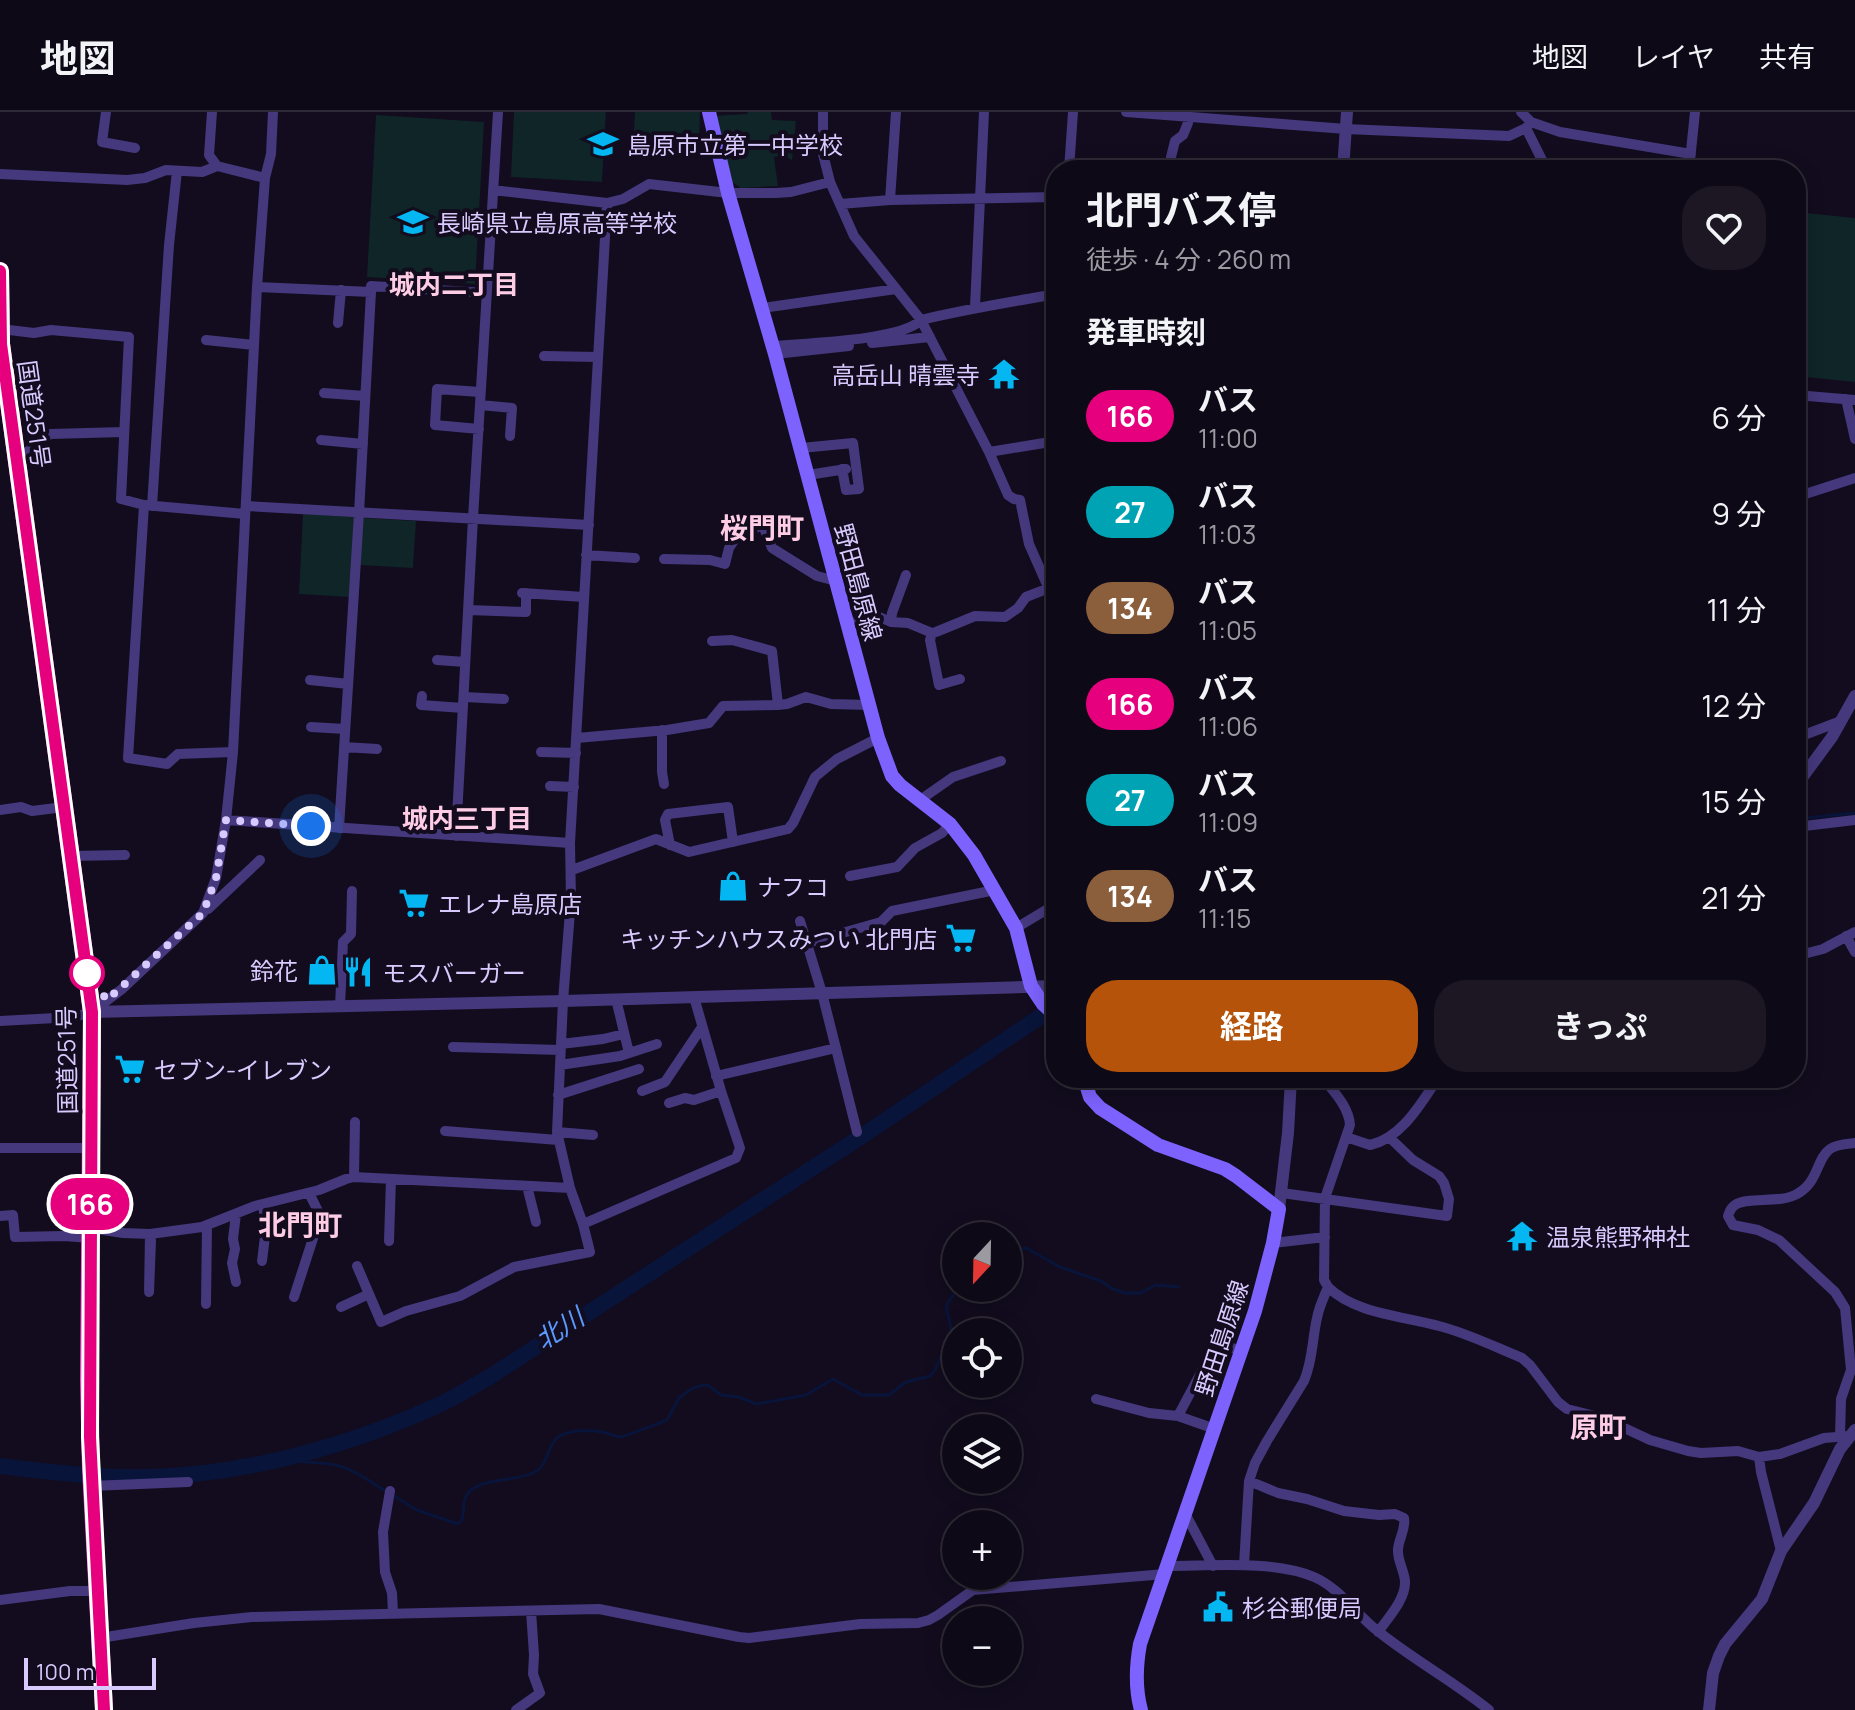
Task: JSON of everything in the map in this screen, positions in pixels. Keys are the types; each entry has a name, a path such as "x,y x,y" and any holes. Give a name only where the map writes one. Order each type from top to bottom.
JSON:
{"highway":[{"name":"国道251号","path":"0,271 1,344 92,1012 91,1479 104,1710"}],"main road":[{"name":"野田島原線","path":"709,112 728,193 801,448 878,738 892,776 950,824 974,855 1016,928 1031,986 1046,1006"},
{"path":"1087,1088 1090,1097 1100,1108 1158,1145 1225,1169 1279,1209"},
{"name":"野田島原線","path":"1141,1710 1137,1696 1138,1656 1255,1311 1279,1209"}],"street":[{"path":"106,112 102,142 135,148"},
{"path":"212,112 209,155 217,166"},
{"path":"203,913 216,878 233,752 257,287 273,112"},
{"path":"456,836 498,112"},
{"path":"823,112 823,154 830,182 854,236 921,320 1008,495 1020,500 1029,544 1046,581"},
{"path":"890,200 896,112"},
{"path":"975,307 984,112"},
{"path":"1070,160 1073,112"},
{"path":"1126,112 1346,129 1509,136 1529,125 1691,154"},
{"path":"1344,160 1347,112"},
{"path":"1521,112 1543,160"},
{"path":"1690,160 1695,112"},
{"path":"1171,160 1175,141 1183,135 1188,123 1187,116"},
{"path":"0,174 127,180 145,178 166,170 202,172 217,166 265,178"},
{"path":"177,171 128,758 167,764 178,754 233,752"},
{"path":"493,190 607,203 623,199 649,184 728,193 791,192 830,182"},
{"path":"840,204 1046,197"},
{"path":"357,1266 381,1322 406,1311 460,1296 514,1267 590,1252 557,1136 571,899 570,843 607,203"},
{"path":"339,828 371,286 487,293"},
{"path":"257,287 371,292"},
{"path":"762,308 896,289"},
{"path":"338,323 341,290"},
{"path":"774,350 878,336 915,326 921,320 975,307 1046,296"},
{"path":"1,329 129,337 121,499 148,506 589,525"},
{"path":"774,350 930,337"},
{"path":"206,340 254,345"},
{"path":"544,356 598,357"},
{"path":"479,429 435,425 437,389 480,392"},
{"path":"324,393 365,396"},
{"path":"1806,396 1850,400 1855,439"},
{"path":"480,405 512,408 510,436"},
{"path":"17,460 50,434 123,432"},
{"path":"321,440 363,444"},
{"path":"801,448 853,443 859,489 846,490 842,469"},
{"path":"989,452 1046,443"},
{"path":"808,475 856,468"},
{"path":"1806,494 1855,478"},
{"path":"664,559 710,560 725,564 735,539 761,525 772,548 817,576 836,581"},
{"path":"586,555 635,558"},
{"path":"891,622 906,575"},
{"path":"848,624 872,616 908,623 932,633 975,616 1005,617 1018,608 1026,597 1046,589"},
{"path":"468,610 526,612 523,593 584,597"},
{"path":"932,633 930,640 939,685 960,679"},
{"path":"712,641 732,640 772,651 778,705"},
{"path":"437,660 465,662"},
{"path":"310,680 348,684"},
{"path":"1806,773 1847,714 1855,696"},
{"path":"577,738 709,723 723,706 778,705 806,697 831,704 869,705"},
{"path":"421,705 504,699"},
{"path":"1806,733 1847,714"},
{"path":"311,727 345,729"},
{"path":"662,730 664,784"},
{"path":"572,870 656,839 689,852 788,829 815,777 837,759 878,738"},
{"path":"344,747 377,749"},
{"path":"541,752 576,753"},
{"path":"920,800 953,777 1001,761"},
{"path":"550,786 574,787"},
{"path":"0,810 21,807 32,811 64,807"},
{"path":"670,845 665,820 668,814 728,807 733,842"},
{"path":"226,820 570,843"},
{"path":"1806,826 1855,820"},
{"path":"850,876 897,867 915,848 942,833 950,824"},
{"path":"71,856 125,855"},
{"path":"92,1012 122,989 260,860"},
{"path":"807,943 881,922 892,911 995,890"},
{"path":"340,1006 343,942 351,934 352,891"},
{"path":"1016,928 1046,910"},
{"path":"800,921 822,993 857,1132"},
{"path":"1806,953 1823,949 1851,934 1855,952"},
{"path":"0,1021 74,1017 92,1012 1046,986"},
{"path":"583,1224 736,1158 740,1148 694,997"},
{"path":"616,999 629,1053"},
{"path":"642,1091 665,1082 702,1027"},
{"path":"453,1047 561,1047 624,1034"},
{"path":"560,1065 629,1053 657,1044"},
{"path":"716,1076 836,1048"},
{"path":"558,1095 639,1069"},
{"path":"1279,1209 1290,1088"},
{"path":"1331,1088 1350,1119 1325,1198 1324,1280 1337,1295 1384,1315 1442,1326 1522,1358 1567,1409 1603,1418 1650,1440 1688,1451 1738,1451 1759,1457 1780,1454 1824,1438 1848,1435"},
{"path":"1346,1137 1370,1145 1389,1137 1418,1109 1432,1088"},
{"path":"669,1103 685,1098 694,1100 721,1091"},
{"path":"354,1177 355,1122"},
{"path":"445,1131 593,1135"},
{"path":"1282,1193 1447,1216 1449,1199 1439,1176 1413,1160 1389,1137"},
{"path":"1709,1710 1713,1673 1719,1656 1734,1632 1762,1599 1781,1551 1814,1503 1848,1435 1841,1399 1851,1370 1843,1302 1779,1240 1758,1230 1733,1225 1728,1216 1739,1202 1779,1200 1799,1194 1814,1180 1832,1147 1855,1143"},
{"path":"0,1148 91,1148"},
{"path":"0,1216 13,1215 15,1237 150,1234 207,1225 354,1177 570,1188"},
{"path":"389,1241 391,1179"},
{"path":"527,1186 536,1222"},
{"path":"294,1297 318,1223 319,1213 309,1193"},
{"path":"262,1261 266,1228 263,1205"},
{"path":"236,1214 232,1263 236,1282"},
{"path":"206,1304 207,1225"},
{"path":"1273,1243 1325,1237"},
{"path":"1244,1565 1249,1481 1267,1441 1304,1381 1312,1355 1317,1316 1328,1287"},
{"path":"341,1307 369,1294"},
{"path":"1178,1416 1215,1346 1219,1344 1242,1351"},
{"path":"1096,1399 1149,1413 1178,1416 1215,1429"},
{"path":"1759,1457 1781,1551"},
{"path":"91,1479 188,1482"},
{"path":"1249,1481 1278,1493 1344,1511 1395,1514 1404,1518 1406,1523 1398,1551 1404,1589 1378,1632"},
{"path":"390,1494 383,1532 385,1572 393,1598 393,1613"},
{"path":"1186,1515 1213,1566"},
{"path":"100,1638 252,1617 599,1609 749,1638 860,1624 918,1623 938,1615 973,1590 1244,1565 1289,1570 1324,1582 1378,1632 1462,1688 1489,1710"},
{"path":"0,1600 70,1591 97,1591"},
{"path":"516,1710 540,1693 533,1674 531,1611"}],"green space":[{"path":"514,112 606,112 602,182 511,177"},
{"path":"635,112 700,112 699,149 633,144"},
{"path":"771,112 772,120 796,121 792,160 786,155 774,157 778,186 741,188 730,181 713,116"},
{"path":"376,115 484,122 475,284 367,277"},
{"path":"1806,213 1855,218 1855,382 1806,377"},
{"path":"303,514 354,517 350,597 299,594"},
{"path":"363,518 416,521 413,568 360,565"}],"waterway":[{"name":"北川","path":"1806,818 1855,813"},
{"name":"北川","path":"0,1466 110,1477 184,1475 298,1455 409,1418 491,1376 1046,1013"},
{"path":"1022,1249 1125,1293 1141,1293 1155,1285 1179,1287"},
{"path":"394,1496 417,1510 458,1524 462,1520 466,1496 471,1490 535,1472 558,1437 583,1431 620,1437 628,1435 667,1420 679,1398 693,1388 704,1385 721,1395 739,1397 756,1404 806,1395 833,1379 862,1395 889,1395 906,1382 930,1376 935,1370 950,1335 946,1306 949,1302"},
{"path":"283,1458 342,1467 387,1492"}],"bus line":[{"name":"166","path":"0,271 1,344 92,1012 89,1380 91,1483 104,1710"}],"place":[{"name":"島原市立第一中学校","path":"603,144"},
{"name":"長崎県立島原高等学校","path":"413,222"},
{"name":"高岳山 晴雲寺","path":"1004,374"},
{"name":"ナフコ","path":"733,886"},
{"name":"エレナ島原店","path":"414,903"},
{"name":"キッチンハウスみつい 北門店","path":"961,938"},
{"name":"鈴花","path":"322,970"},
{"name":"モスバーガー","path":"358,972"},
{"name":"セブン-イレブン","path":"130,1069"},
{"name":"温泉熊野神社","path":"1522,1236"},
{"name":"杉谷郵便局","path":"1218,1607"}],"district":[{"name":"城内二丁目","path":"454,284"},
{"name":"桜門町","path":"762,527"},
{"name":"城内三丁目","path":"467,818"},
{"name":"北門町","path":"300,1224"},
{"name":"原町","path":"1598,1426"}],"route":[{"path":"87,973 107,1000 203,913 216,878 226,820 311,826"}]}
